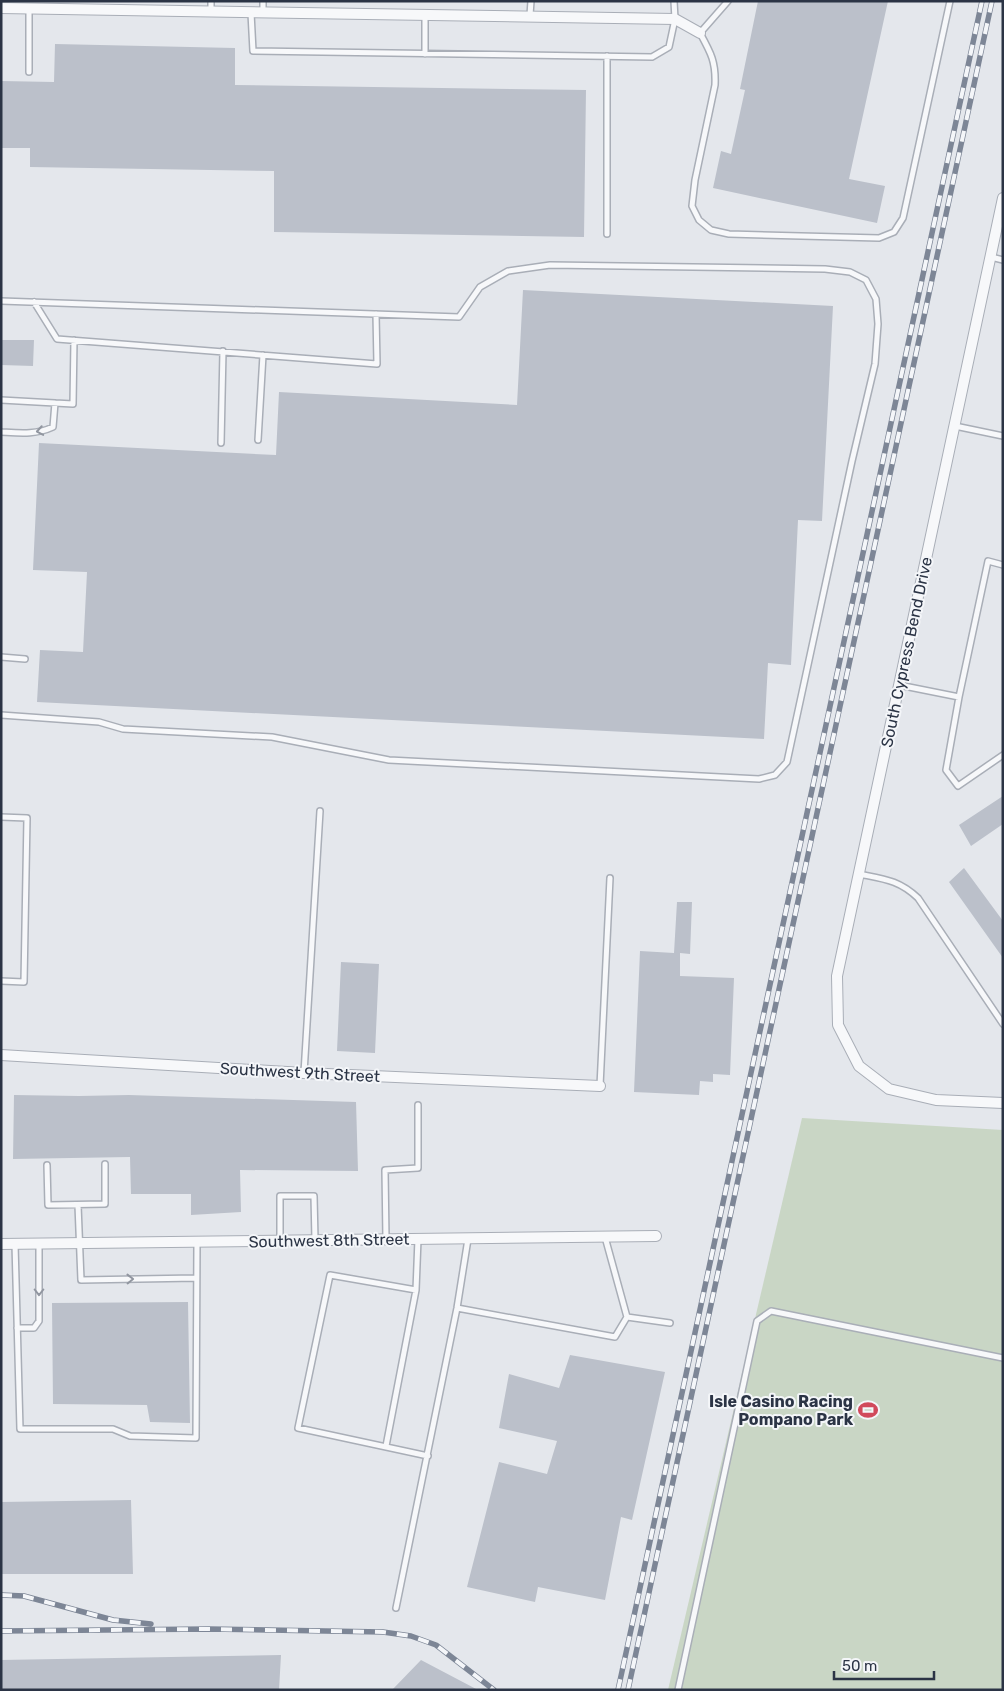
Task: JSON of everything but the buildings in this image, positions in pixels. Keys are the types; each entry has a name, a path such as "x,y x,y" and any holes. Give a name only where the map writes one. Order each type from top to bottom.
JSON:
{"street":[{"path":"1,8 211,7 251,13 674,18 700,33"},
{"name":"South Cypress Bend Drive","path":"1003,198 837,976 838,1025 859,1066 889,1089 936,1100 1003,1103"},
{"name":"Southwest 9th Street","path":"1,1055 304,1073 600,1086"},
{"name":"Southwest 8th Street","path":"1,1244 656,1236"}],"lane":[{"path":"263,1 263,13"},
{"path":"530,15 531,1"},
{"path":"251,13 253,51 652,57 669,47 674,18 674,1"},
{"path":"728,1 700,33 713,56 716,70 715,86 695,180 692,206 699,220 711,230 729,234 879,238 894,232 903,218 950,1"},
{"path":"28,8 29,72"},
{"path":"425,14 426,54"},
{"path":"607,56 607,234"},
{"path":"990,257 1003,260"},
{"path":"1,301 459,317 480,287 508,271 550,265 825,269 850,272 866,280 876,299 878,324 875,364 852,461 787,762 775,775 759,779 389,760 272,737 123,729 99,722 1,715"},
{"path":"34,302 57,339 376,364 376,314"},
{"path":"1,400 72,404 74,340"},
{"path":"221,443 224,351"},
{"path":"258,440 263,355"},
{"path":"1,432 43,432 53,428 55,403"},
{"path":"954,425 1003,436"},
{"path":"1003,565 988,561 959,697 946,770 958,786 1003,755"},
{"path":"1,657 25,659"},
{"path":"899,685 959,697"},
{"path":"304,1073 320,811"},
{"path":"1,817 27,818 24,982 1,981"},
{"path":"859,874 890,881 907,888 918,898 1003,1024"},
{"path":"600,1086 610,878"},
{"path":"386,1239 385,1170 418,1168 418,1105"},
{"path":"47,1165 48,1205 78,1205 105,1204 105,1164"},
{"path":"280,1240 280,1196 314,1196 315,1240"},
{"path":"78,1205 81,1280 196,1278"},
{"path":"457,1308 615,1336 627,1317 605,1236"},
{"path":"396,1608 457,1308 468,1238"},
{"path":"386,1446 416,1290 418,1239"},
{"path":"15,1244 20,1429 113,1429 130,1436 196,1438 197,1241"},
{"path":"17,1328 34,1328 39,1321 39,1243"},
{"path":"416,1290 330,1275 298,1428 428,1456"},
{"path":"678,1690 757,1321 771,1311 1003,1358"},
{"path":"627,1317 670,1323"}],"green space":[{"name":"Isle Casino Racing Pompano Park","path":"802,1118 1003,1130 1003,1690 668,1690"}],"railway":[{"path":"618,1690 982,1"},
{"path":"628,1690 992,1"},
{"path":"1,1595 24,1596 113,1620 151,1624"},
{"path":"1,1631 209,1629 383,1632 411,1636 436,1645 494,1690"}],"place":[{"name":"Isle Casino Racing Pompano Park","path":"868,1410"}]}
